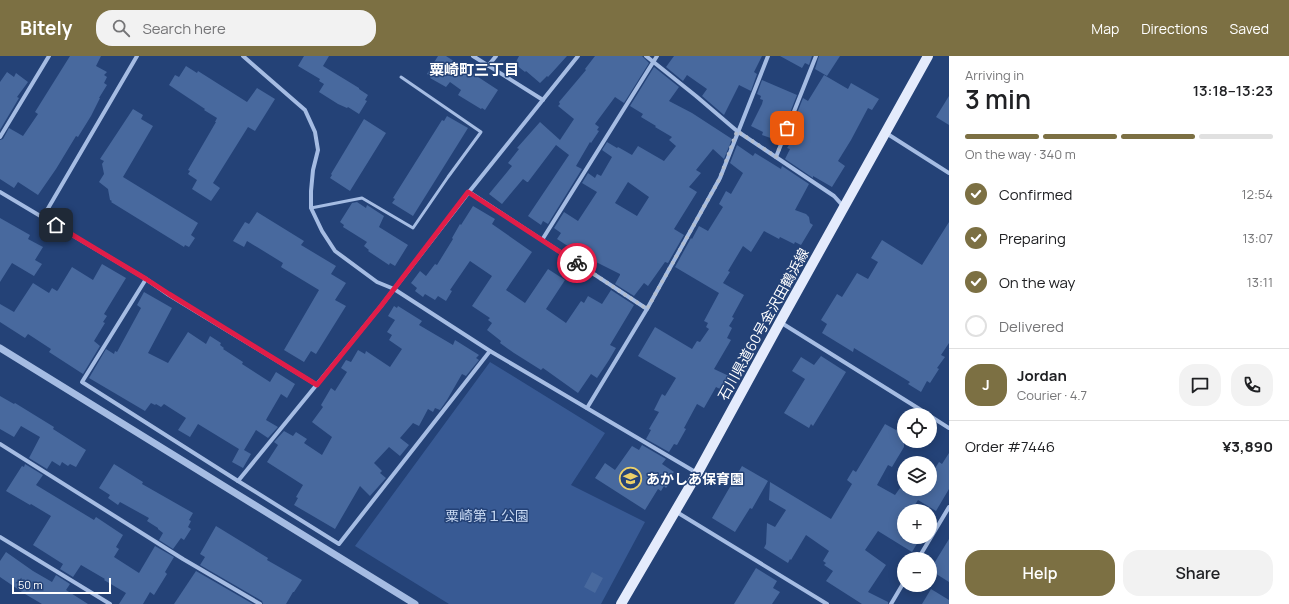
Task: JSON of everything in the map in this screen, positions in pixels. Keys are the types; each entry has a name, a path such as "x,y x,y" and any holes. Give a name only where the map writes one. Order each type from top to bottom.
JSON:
{"main road":[{"name":"石川県道60号金沢田鶴浜線","path":"621,604 697,474 928,56"}],"street":[{"path":"0,137 49,56"},
{"path":"43,217 137,56"},
{"path":"243,56 305,110 315,132 318,150 313,170 311,208 322,231 335,251 376,282 394,289 490,351 697,474"},
{"path":"472,56 543,100"},
{"path":"488,66 496,56"},
{"path":"238,481 394,289 468,192 578,56"},
{"path":"646,56 737,131 834,196 844,208"},
{"path":"542,240 657,56"},
{"path":"588,408 647,309 720,178 737,131 768,56"},
{"path":"776,157 816,56"},
{"path":"885,133 949,173"},
{"path":"0,192 146,279 317,385"},
{"path":"468,192 647,309"},
{"path":"146,279 82,382 339,544 490,351"},
{"path":"780,322 918,408"},
{"path":"0,348 415,604"},
{"path":"937,420 949,428"},
{"path":"0,444 183,559 260,604"},
{"path":"922,552 949,507"},
{"path":"675,511 827,604"},
{"path":"0,537 110,604"},
{"path":"890,604 898,592"}],"lane":[{"path":"311,208 362,198 413,228 481,132 400,76"}],"green space":[{"name":"粟崎第１公園","path":"490,362 605,433 571,485 645,522 601,604 449,604 355,546"}],"building":[{"path":"70,56 101,56 96,66 107,72 104,75 107,77 104,83 107,85 78,137 76,136 38,195 18,182 14,188 0,179 0,140 3,139 9,128 23,136 38,114 35,112"},
{"path":"304,56 329,56 323,66 368,95 365,100 367,101 359,114 348,107 347,108 338,104 319,92 324,84 319,81 320,79 298,66"},
{"path":"438,56 446,56 498,90 485,110 458,95 461,90 450,82 446,87 430,78 431,76 427,74"},
{"path":"519,56 567,56 548,77 547,76 540,83 515,64"},
{"path":"595,56 642,56 649,63 624,103 615,97 595,124 599,127 597,130 599,131 591,143 590,142 576,166 582,169 548,224 543,221 541,225 528,216 569,155 556,145 528,182 523,179 502,204 489,194 512,166 508,163 519,149 517,148 540,122 560,140 574,119 558,106 560,104 559,102 586,70 585,69"},
{"path":"674,56 762,56 754,72 757,74 751,91 739,85 724,115 702,96 707,89 687,75 683,81 666,67"},
{"path":"780,56 812,56 809,65 805,63 802,68"},
{"path":"819,56 840,56 827,76 815,69"},
{"path":"186,66 197,73 198,71 247,102 257,88 275,99 255,131 248,127 213,183 220,188 211,201 192,189 197,180 188,174 190,171 188,170 217,118 169,85 175,75 179,77"},
{"path":"654,67 679,87 669,101 692,113 732,139 724,159 713,149 696,170 701,173 689,187 697,192 674,229 684,235 668,263 665,262 648,286 644,283 634,296 615,284 620,274 590,259 589,260 557,239 561,233 554,228 564,212 578,221 597,192 582,183 588,173 595,178 597,174 601,176 612,157 602,150 607,142 632,155 638,146 664,161 676,146 669,140 672,137 641,117 643,114 630,106","holes":["628,182 649,197 637,216 615,203"]},
{"path":"7,72 14,77 16,73 28,82 17,97 19,98 0,130 0,82"},
{"path":"824,75 848,89 851,83 879,99 872,110 868,108 838,161 845,166 832,187 813,176 813,178 785,159 790,149 787,148 789,145 785,144 803,98 808,101"},
{"path":"762,80 797,95 779,141 762,135 763,132 751,126 763,100 760,99 761,96 757,94"},
{"path":"949,96 949,125 936,117"},
{"path":"133,109 143,115 141,119 153,126 123,177 198,223 191,235 195,238 189,247 185,245 184,247 111,202 108,189 99,182 104,174 102,164 104,161 100,159"},
{"path":"447,116 468,128 413,216 392,203 395,199 393,198 442,120 444,121"},
{"path":"364,119 386,133 350,191 330,178"},
{"path":"737,145 753,156 755,153 781,169 782,166 809,184 795,210 806,214 809,217 810,223 813,225 801,245 795,242 794,244 780,237 779,239 764,231 751,252 743,246 728,271 730,272 723,283 744,295 732,317 734,318 729,326 732,328 727,338 731,340 714,369 729,376 722,390 716,387 704,408 697,404 677,445 674,444 669,452 646,439 651,430 649,429 659,412 654,410 662,394 665,396 676,378 638,356 655,327 692,349 697,341 700,342 709,329 706,327 708,323 704,321 719,293 675,267 699,226 708,231 723,207 719,204 726,191 731,194 743,173 730,163"},
{"path":"357,202 366,208 367,205 384,216 379,227 408,245 395,266 390,263 389,265 368,251 369,250 364,246 367,242 343,227 344,225 340,222 352,203"},
{"path":"473,206 495,219 492,224 532,252 506,290 525,303 548,269 565,280 546,309 566,323 581,301 584,303 588,296 602,304 611,290 634,305 610,345 616,348 609,360 597,378 591,374 578,393 543,368 541,370 514,353 500,343 501,341 487,330 492,323 488,320 490,318 472,306 492,276 470,261 450,290 452,291 446,301 438,296 435,300 425,294 423,297 415,291 417,288 411,283 420,271 426,276 435,264 437,265 453,239 452,238 460,224 461,225"},
{"path":"257,212 304,241 301,245 336,266 331,274 346,283 335,300 346,306 316,354 311,351 304,362 284,350 319,290 281,267 283,263 247,241 244,247 233,241 245,222 249,224"},
{"path":"0,218 30,235 28,239 43,247 35,260 42,264 34,276 12,263 0,282"},
{"path":"949,222 949,343 941,355 945,357 937,368 939,369 930,383 927,381 921,392 908,384 910,382 854,348 853,352 822,333 827,324 821,320 837,294 842,297 857,273 868,279 878,262 871,258 882,240 922,265"},
{"path":"102,264 126,278 104,314 107,316 103,322 105,323 94,341 100,346 83,374 49,352 51,349 28,334 25,338 0,322 0,304 14,312 33,283 49,293 52,288 57,291 72,267 93,280"},
{"path":"144,292 172,308 148,353 168,363 188,332 206,344 210,336 221,343 220,345 224,348 223,349 243,362 242,364 270,382 276,372 295,384 287,398 281,394 266,420 278,427 268,438 256,430 244,450 251,454 243,468 232,462 239,449 198,424 190,437 178,430 186,418 164,404 161,407 151,403 145,411 89,378 106,349 114,354 115,351 117,352 141,308 137,305"},
{"path":"394,306 397,308 398,306 422,321 419,325 453,345 455,340 479,355 476,358 479,360 466,376 462,374 440,410 435,408 433,412 428,409 419,426 413,423 400,438 409,445 400,456 389,447 374,463 382,471 380,473 386,478 370,496 360,486 335,529 294,505 298,498 296,497 303,485 267,462 278,445 274,442 284,431 293,436 296,432 307,439 304,443 322,455 332,437 312,422 323,407 321,405 331,388 335,391 347,372 341,368 346,360 351,362 358,350 365,354 366,351 390,367 402,349 389,340 392,335 387,332 395,320 388,316"},
{"path":"821,356 846,372 813,426 811,424 809,428 784,413 805,379 792,371 801,357 814,365"},
{"path":"0,396 14,404 15,403 54,427 53,429 86,450 76,467 70,464 68,466 62,462 60,466 52,461 47,469 29,458 40,437 21,426 14,437 0,429"},
{"path":"885,424 896,430 897,429 897,448 903,448 899,456 897,456 892,467 888,465 877,485 895,495 897,492 897,496 937,496 937,465 939,462 942,464 949,453 949,489 937,509 937,504 925,504 918,500 915,504 897,504 897,543 878,531 865,550 886,565 868,592 888,602 888,604 862,604 826,581 833,571 824,565 826,563 823,561 829,551 806,535 788,563 764,548 766,544 767,523 775,527 786,510 769,500 770,482 831,519 852,484 847,480 853,470 856,472"},
{"path":"642,445 666,459 662,464 674,472 671,475 674,477 666,488 664,486 661,491 658,489 645,510 595,478 605,463 615,470 632,446 639,450"},
{"path":"25,464 43,475 36,485 94,520 96,517 123,535 116,547 119,549 114,557 139,573 155,546 174,557 165,572 167,574 154,595 150,592 143,604 119,604 126,593 81,565 73,577 60,569 63,564 33,545 51,516 6,491 22,466 24,467"},
{"path":"114,464 143,482 142,484 193,513 189,520 191,521 188,527 191,529 184,540 181,538 173,549 159,540 163,533 147,521 149,518 120,502 118,505 108,498 110,495 99,488"},
{"path":"742,466 768,481 752,509 750,508 735,532 712,518"},
{"path":"216,526 268,558 267,560 302,580 286,604 263,604 262,601 200,565 205,557 200,554"},
{"path":"949,539 949,582 937,574 937,559"},
{"path":"899,544 917,544 912,552"},
{"path":"6,552 52,582 56,575 70,584 66,590 88,604 42,604 25,594 0,577 0,561"},
{"path":"756,568 777,581 773,588 780,592 772,604 734,604"},
{"path":"196,571 253,604 174,604"},
{"path":"592,572 603,578 595,593 584,587"},
{"path":"929,592 936,592 949,600 949,604 922,604"}],"way so far":[{"path":"577,263 647,309 720,178 737,131 776,157 787,128"}],"place":[{"name":"あかしあ保育園","path":"630,478"}],"district":[{"name":"粟崎町三丁目","path":"474,69"}],"route":[{"path":"56,225 317,385 381,306 468,192 577,263"}]}
